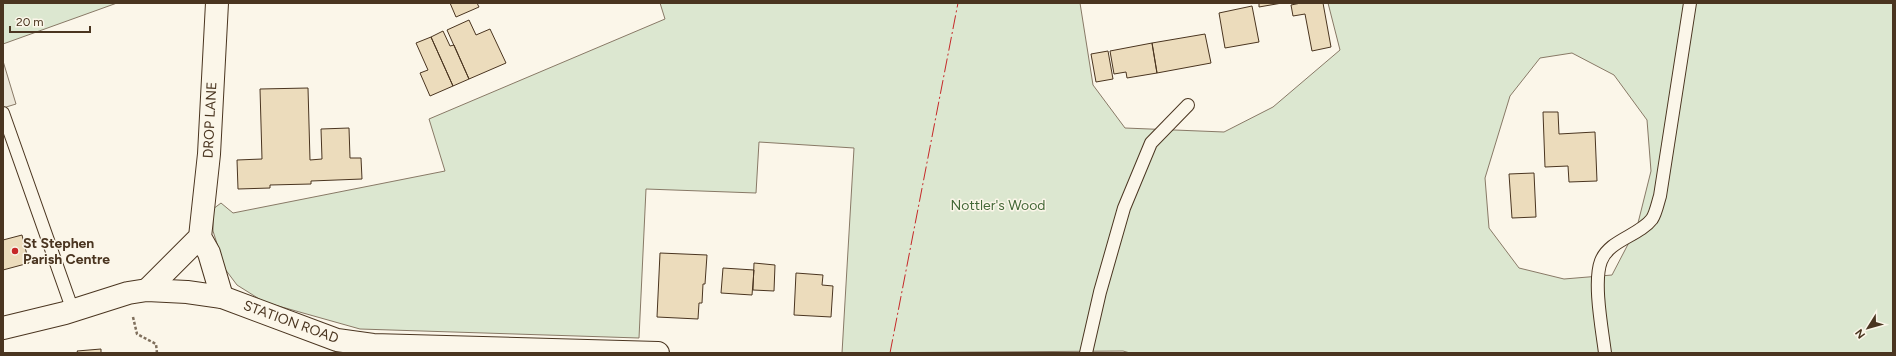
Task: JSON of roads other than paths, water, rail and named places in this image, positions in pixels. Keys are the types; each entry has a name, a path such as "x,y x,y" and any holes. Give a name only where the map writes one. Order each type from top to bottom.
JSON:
{"street":[{"name":"DROP LANE","path":"200,237 209,154 217,3"},
{"path":"138,292 200,237 209,253 222,297"},
{"name":"STATION ROAD","path":"3,328 72,311 138,292 187,292 222,297 337,340 373,345 658,353"}],"lane":[{"path":"1605,353 1597,275 1601,260 1616,243 1643,228 1653,218 1660,196 1690,3"},
{"path":"1086,353 1100,292 1124,208 1151,143 1188,105"},
{"path":"3,113 72,311"}],"place":[{"name":"St Stephen Parish Centre","path":"15,251"}],"park label":[{"name":"Nottler's Wood","path":"998,205"}]}
